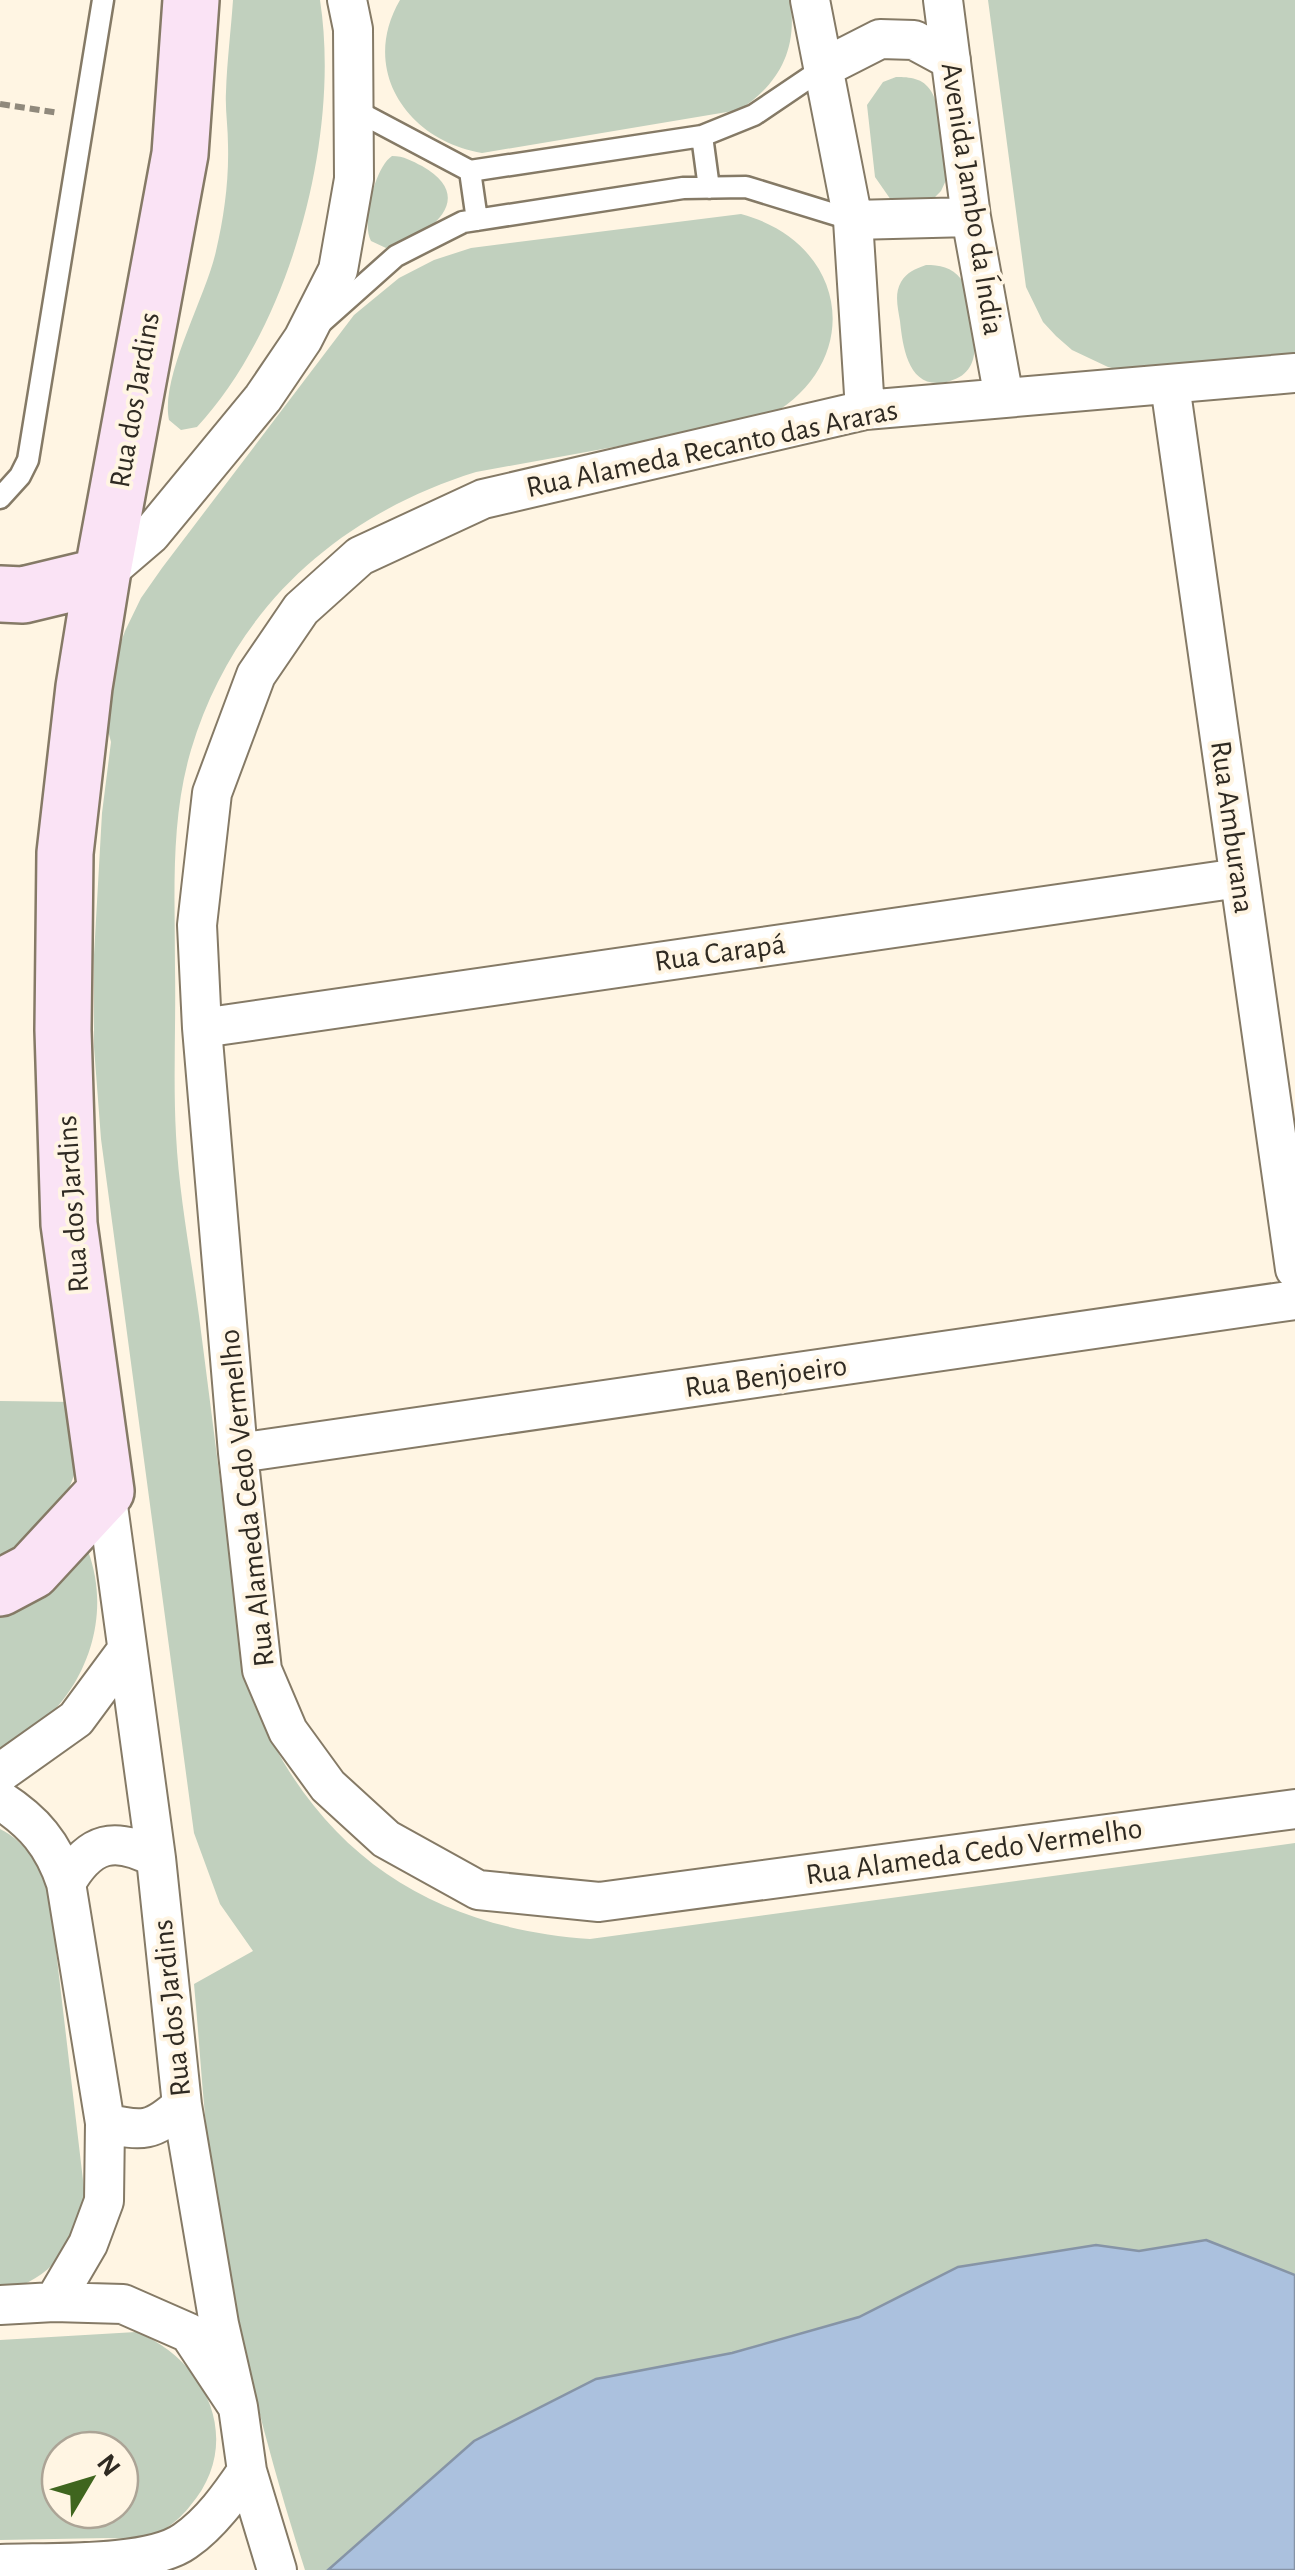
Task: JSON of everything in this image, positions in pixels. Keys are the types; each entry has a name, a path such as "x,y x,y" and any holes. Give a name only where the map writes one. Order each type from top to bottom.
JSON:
{"street":[{"name":"Rua dos Jardins","path":"191,0 180,154 102,576 84,687 65,854 63,1030 69,1224 156,1858 182,2105 247,2470 278,2570"},
{"path":"810,0 853,220 865,410"},
{"name":"Avenida Jambo da Índia","path":"943,0 972,217 1004,398"},
{"path":"0,594 24,595 102,576 151,534 262,398 303,340 338,270 354,179 356,10"},
{"path":"825,67 880,39 914,40 950,60"},
{"path":"853,220 972,217"},
{"name":"Rua Alameda Recanto das Araras","path":"256,675 301,608 360,556 482,499 865,410 1295,372"},
{"name":"Rua Amburana","path":"1170,385 1295,1269"},
{"name":"Rua Alameda Cedo Vermelho","path":"256,675 212,792 197,925 202,1028 238,1453 262,1670 288,1731 328,1786 386,1840 478,1890 599,1902 1295,1808"},
{"name":"Rua Carapá","path":"202,1028 1239,878"},
{"name":"Rua Benjoeiro","path":"238,1453 1295,1300"},
{"path":"0,1588 32,1571 106,1492"},
{"path":"0,1774 76,1720 127,1650"},
{"path":"0,1800 22,1814 56,1852 66,1883 104,2123 104,2201 88,2244 54,2302"},
{"path":"66,1883 77,1863 102,1845 130,1844 156,1858"},
{"path":"104,2123 147,2130 182,2105"},
{"path":"0,2305 123,2304 189,2333 238,2407"},
{"path":"0,2564 154,2564 226,2502 247,2470"}],"lane":[{"path":"0,498 20,476 28,460 103,0"},
{"path":"356,110 470,170 702,136 754,114 825,67"},
{"path":"702,136 709,188"},
{"path":"470,170 477,220"},
{"path":"303,340 396,256 463,222 683,188 746,187 853,220"}],"path":[{"path":"0,104 84,117"}],"green space":[{"path":"233,0 320,0 325,53 323,109 302,226 283,283 259,337 230,385 197,427 181,430 169,420 168,402 177,360 219,238 228,158 226,92"},
{"path":"400,0 790,0 791,34 775,76 739,110 482,153 432,134 398,98 388,76 385,52 389,26"},
{"path":"988,0 1295,0 1295,358 1128,372 1072,350 1043,322 1026,287"},
{"path":"896,77 924,83 938,108 947,178 931,201 891,200 875,177 867,105 883,82"},
{"path":"392,156 422,166 439,179 447,191 447,204 431,226 386,248 371,241 368,222 375,183"},
{"path":"741,214 778,229 806,252 824,279 832,309 830,340 818,370 796,397 762,420 476,472 379,514 336,542 263,611 234,653 210,699 191,750 180,804 175,859 176,1135 246,1684 271,1740 302,1790 337,1832 377,1867 423,1895 473,1917 529,1931 590,1939 1295,1843 1295,2570 305,2570 246,2360 215,2198 194,1984 253,1951 220,1904 194,1833 101,1139 94,1047 94,955 102,813 111,742 103,711 111,670 141,598 162,568 354,315 399,278 434,260 471,248"},
{"path":"926,265 954,272 966,293 974,340 973,360 961,376 950,381 925,381 917,375 903,344 899,287 909,273"},
{"path":"0,1401 74,1402 78,1449 71,1484 63,1500 40,1527 0,1562"},
{"path":"88,1551 96,1581 97,1610 93,1639 83,1667 49,1716 27,1735 0,1750 0,1613"},
{"path":"0,1829 30,1855 49,1891 85,2197 76,2231 58,2259 33,2280 0,2292"},
{"path":"136,2332 182,2362 199,2382 216,2430 215,2456 206,2481 186,2511 165,2529 143,2538 0,2540 0,2340"}],"water":[{"path":"1206,2240 1295,2275 1295,2570 328,2570 474,2441 596,2379 732,2353 859,2317 958,2267 1096,2245 1139,2251"}]}
